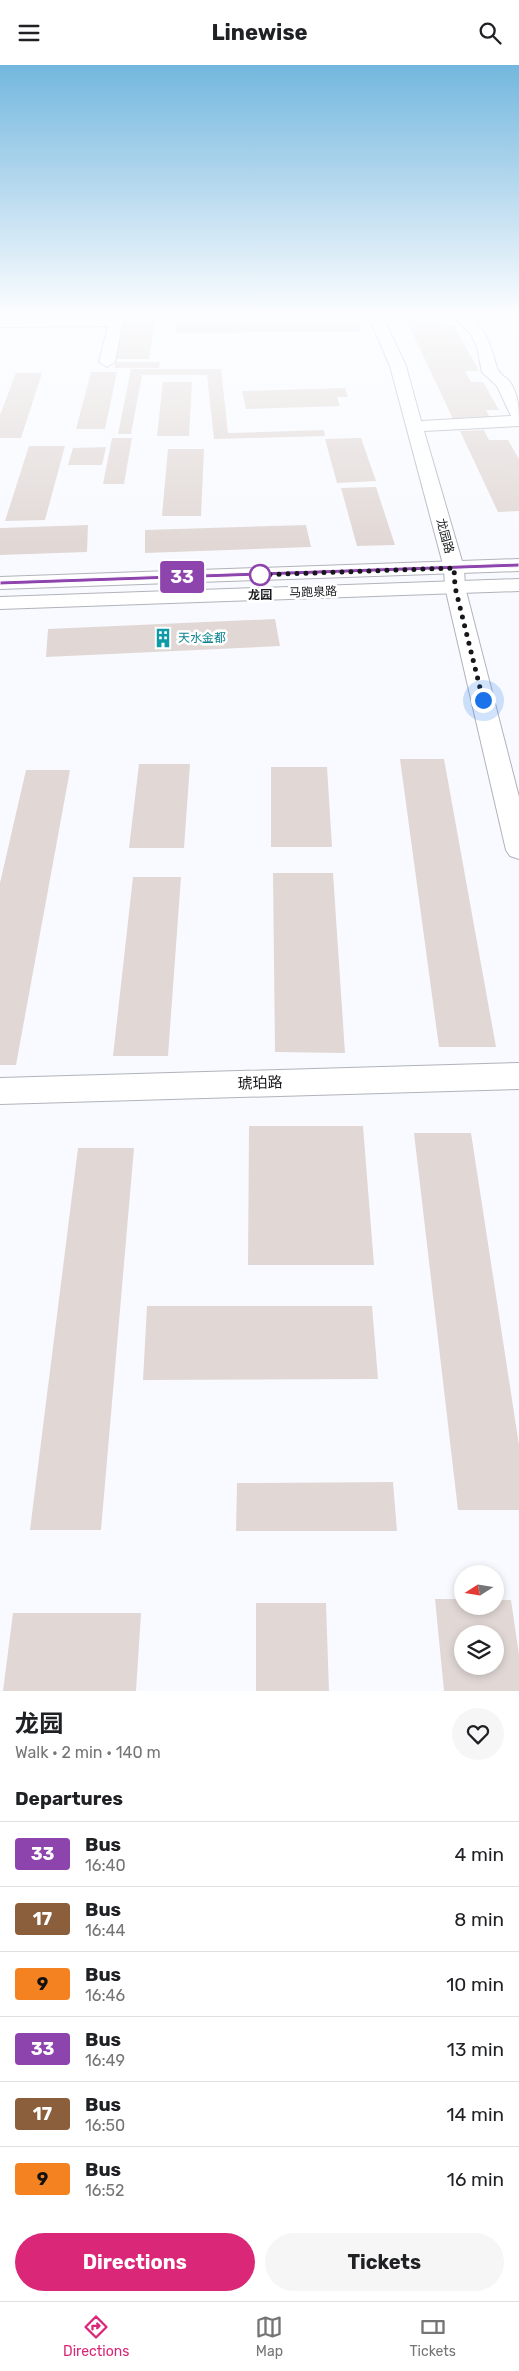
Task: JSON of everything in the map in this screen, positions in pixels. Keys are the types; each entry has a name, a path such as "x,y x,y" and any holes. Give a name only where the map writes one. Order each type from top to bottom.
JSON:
{"street":[{"name":"龙园路","path":"405,391 454,577 519,850"},
{"path":"507,391 519,417"},
{"path":"415,426 519,421"},
{"name":"马跑泉路","path":"6,593 454,577 519,565"},
{"name":"马跑泉路","path":"454,577 519,585"},
{"name":"琥珀路","path":"0,1091 519,1075"}],"building":[{"path":"9,391 36,391 21,438 0,438 0,415"},
{"path":"86,391 113,391 105,429 76,429"},
{"path":"127,391 139,391 131,434 118,434"},
{"path":"162,391 192,391 189,436 157,436"},
{"path":"209,391 223,391 228,433 324,430 325,436 214,439"},
{"path":"242,391 346,391 348,397 337,397 340,406 246,409"},
{"path":"440,391 488,391 499,410 486,410 490,418 453,419"},
{"path":"484,430 489,440 508,440 519,459 519,511 498,512 460,431"},
{"path":"112,438 132,438 124,484 103,484"},
{"path":"361,438 376,481 337,483 325,439"},
{"path":"29,446 65,446 45,520 5,521"},
{"path":"106,447 102,465 68,465 73,448"},
{"path":"168,449 204,449 201,516 162,516"},
{"path":"376,487 395,545 357,546 341,488"},
{"path":"88,525 87,552 0,555 0,528"},
{"path":"306,525 311,547 145,553 145,530"},
{"name":"天水金都","path":"275,619 280,646 46,657 48,629"},
{"path":"400,759 444,759 496,1047 439,1047"},
{"path":"139,764 190,764 184,848 129,848"},
{"path":"271,767 327,767 332,847 271,847"},
{"path":"26,770 70,770 16,1065 0,1065 0,883"},
{"path":"273,873 333,873 345,1053 275,1052"},
{"path":"133,877 181,877 168,1056 113,1056"},
{"path":"249,1126 363,1126 374,1265 248,1265"},
{"path":"414,1133 471,1133 519,1445 519,1510 458,1510"},
{"path":"78,1148 134,1148 101,1530 30,1530"},
{"path":"147,1306 372,1306 378,1379 143,1380"},
{"path":"393,1482 397,1531 236,1531 237,1483"},
{"path":"435,1599 454,1599 454,1615 504,1615 504,1600 511,1600 519,1655 519,1691 444,1691"},
{"path":"256,1603 326,1603 329,1691 256,1691"},
{"path":"13,1613 141,1613 136,1691 3,1691"}],"bus line":[{"name":"33","path":"0,583 519,565"}],"place":[{"name":"龙园","path":"260,575"},
{"name":"天水金都","path":"163,638"}],"route":[{"path":"260,575 256,575 454,568 455,587 483,700"}]}
